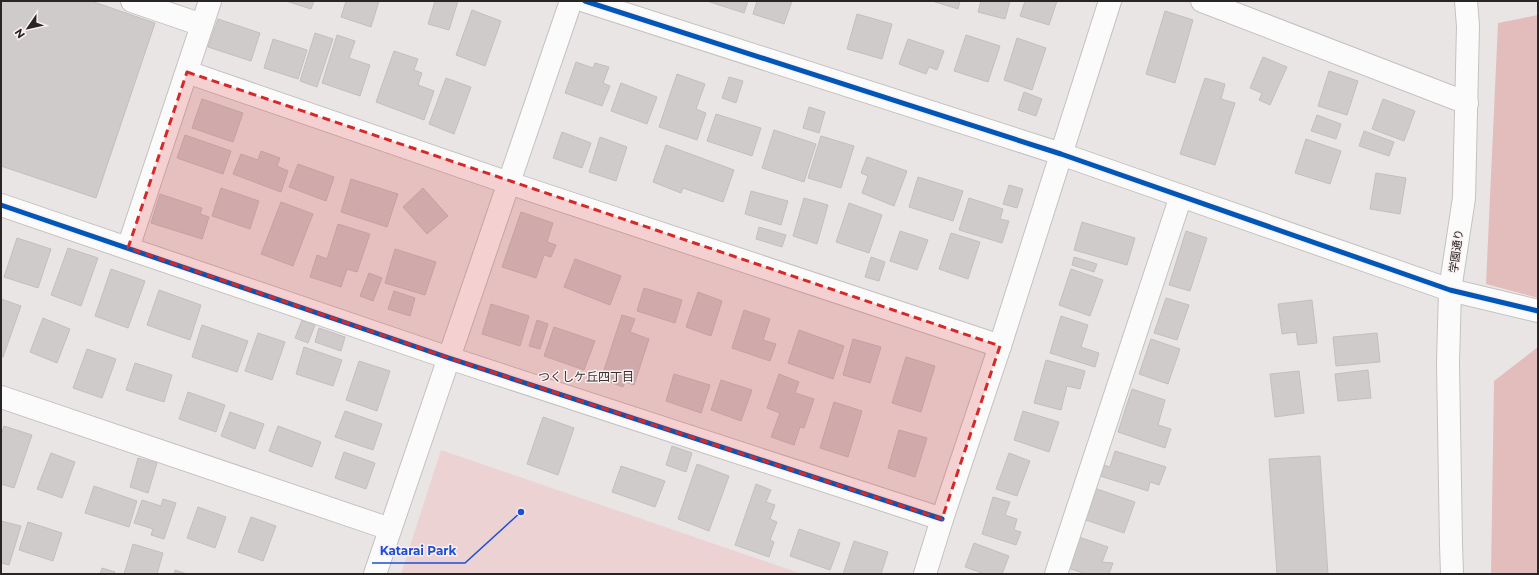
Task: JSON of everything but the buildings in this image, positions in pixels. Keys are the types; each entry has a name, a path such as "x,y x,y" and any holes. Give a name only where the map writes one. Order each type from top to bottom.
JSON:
{"street":[{"path":"132,1 202,25"},
{"path":"128,248 210,1"},
{"path":"375,574 572,1"},
{"path":"585,1 1061,154 1450,290 1538,311"},
{"path":"925,574 1000,346 1110,1"},
{"path":"1202,1 1467,103"},
{"name":"学園通り","path":"1452,574 1447,399 1450,290 1464,198 1468,26 1466,1"},
{"path":"187,72 509,182 1000,346"},
{"path":"1056,574 1181,196"},
{"path":"1,204 449,358 942,519"},
{"path":"1,397 390,529"}],"highlighted area":[{"path":"187,72 1000,346 942,519 449,358 128,248"}],"shaded area":[{"path":"1538,15 1538,298 1486,284 1498,23"},
{"path":"1538,347 1538,574 1491,574 1494,381"},
{"path":"441,450 802,574 401,574"}],"cycle path":[{"path":"585,1 1061,154 1450,290 1538,311"},
{"path":"1,205 449,358 942,519"}],"place":[{"name":"Katarai Park","path":"521,512"}],"district":[{"name":"つくしケ丘四丁目","path":"586,377"}]}
